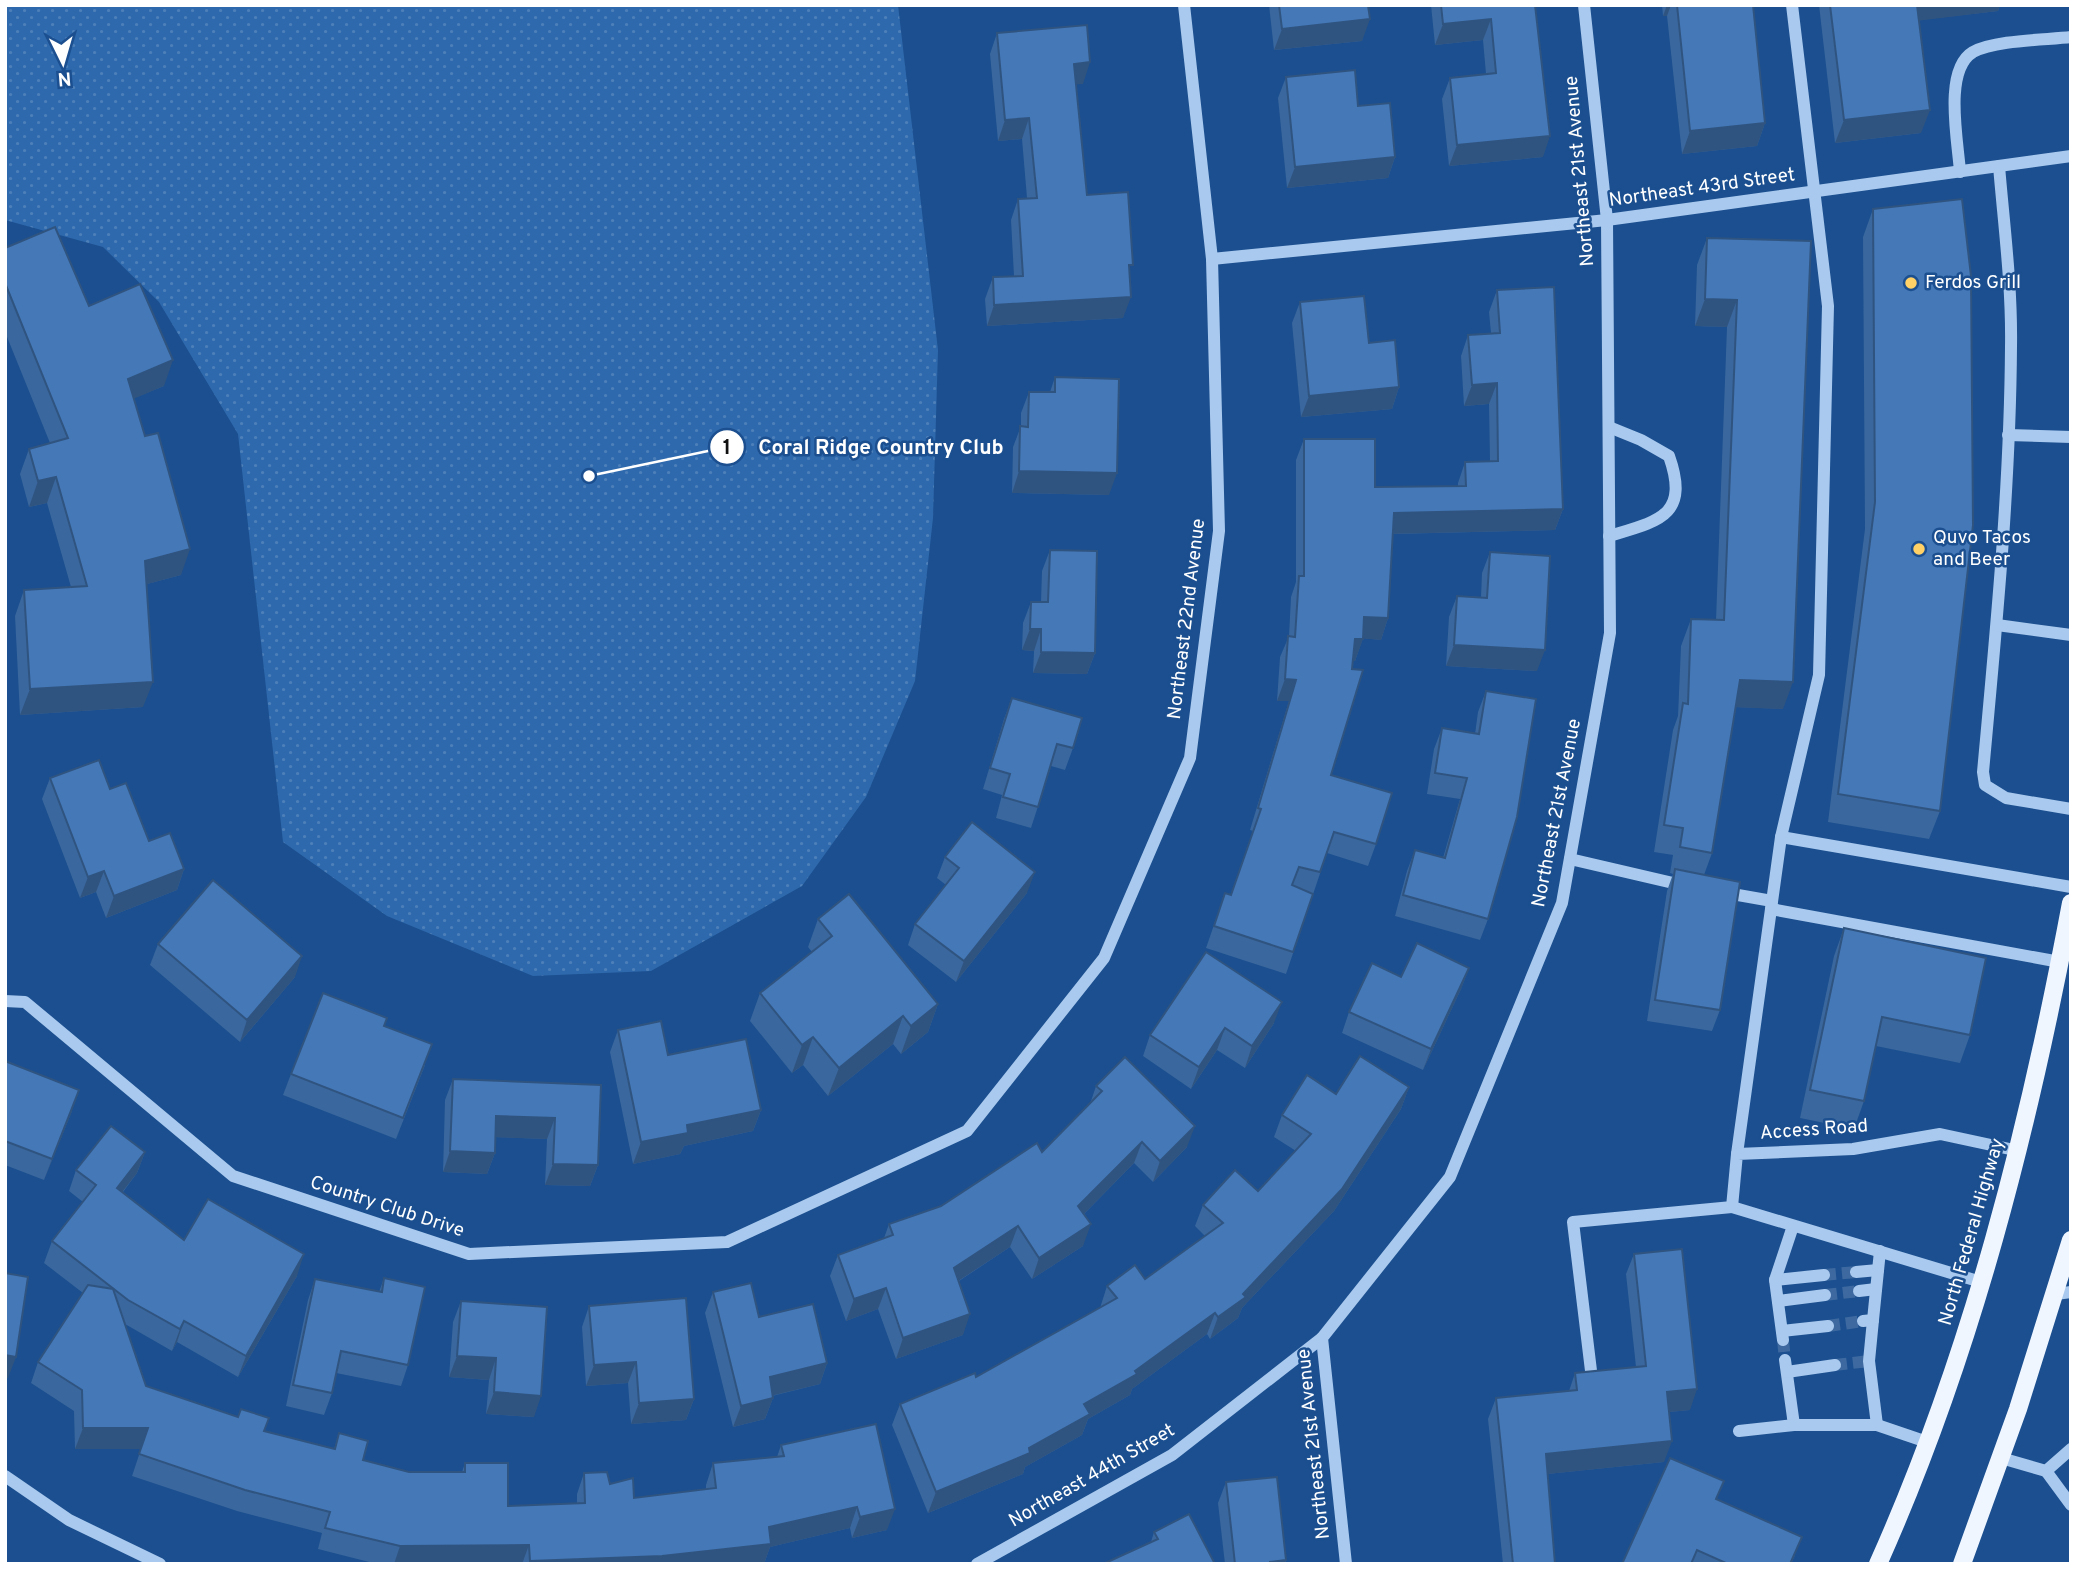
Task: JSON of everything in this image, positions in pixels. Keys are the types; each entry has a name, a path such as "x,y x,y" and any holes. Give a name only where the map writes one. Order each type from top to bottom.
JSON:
{"main road":[{"name":"North Federal Highway","path":"1878,1564 1927,1442 1981,1282 2019,1151 2071,903"},
{"path":"1962,1564 2063,1293 2071,1240"}],"street":[{"name":"Northeast 22nd Avenue","path":"967,1131 1104,958 1189,758 1219,531 1212,259 1184,5"},
{"name":"Northeast 21st Avenue","path":"1346,1564 1322,1338 1450,1177 1562,903 1610,633 1607,220 1584,5"},
{"path":"1737,1154 1782,837 1819,675 1828,306 1792,5"},
{"path":"1960,172 1954,81 1959,66 1973,52 2071,37"},
{"name":"Northeast 43rd Street","path":"1212,259 1607,220 2071,156"},
{"path":"1999,166 2010,289 2008,436 2005,535 1983,772 1985,785 2006,798 2071,809"},
{"path":"1609,427 1641,440 1669,456 1677,480 1676,501 1661,517 1646,525 1609,536"},
{"path":"2008,436 2071,437"},
{"path":"1997,625 2071,635"},
{"path":"1782,837 2071,887"},
{"path":"1570,859 1772,905 2060,962"},
{"name":"Country Club Drive","path":"5,1001 25,1002 233,1176 469,1254 727,1242 967,1131"},
{"name":"Access Road","path":"1732,1207 1737,1154 1853,1149 1940,1134 2019,1151"},
{"path":"1592,1379 1573,1222 1732,1207 1981,1282"},
{"path":"1793,1226 1775,1280 1782,1336 1828,1326"},
{"path":"1877,1425 1868,1361 1868,1321 1877,1289 1880,1251"},
{"path":"1856,1272 1878,1270"},
{"path":"1775,1280 1824,1275"},
{"path":"1859,1291 1877,1289"},
{"path":"1778,1301 1825,1295"},
{"name":"Northeast 44th Street","path":"977,1564 1172,1455 1322,1338"},
{"path":"1794,1425 1786,1366 1835,1365"},
{"path":"1739,1431 1794,1425 1877,1425 1927,1442"},
{"path":"2046,1471 2071,1449"},
{"path":"2001,1458 2046,1471 2071,1505"},
{"path":"5,1476 69,1520 160,1564"}],"shaded area":[{"path":"5,5 898,5 938,350 933,518 915,681 866,797 802,886 651,971 533,976 387,916 283,842 238,434 159,302 103,247 5,220"}],"building":[{"path":"1279,5 1368,5 1370,19 1282,29"},
{"path":"1441,5 1535,5 1550,136 1457,145 1450,78 1496,73 1491,19 1443,24"},
{"path":"1677,5 1753,5 1765,123 1690,131"},
{"path":"1830,5 1917,5 1930,110 1844,120"},
{"path":"1087,25 1090,62 1074,64 1087,195 1128,192 1133,265 1129,265 1131,297 994,305 993,277 1023,276 1018,199 1037,198 1029,118 1005,120 997,33"},
{"path":"1355,70 1358,106 1390,103 1395,157 1295,167 1286,77"},
{"path":"1962,199 1971,276 1973,525 1940,811 1838,794 1875,502 1873,209"},
{"path":"55,227 89,306 140,284 173,360 128,379 145,436 158,433 190,549 145,561 153,682 30,689 24,590 87,586 56,477 38,481 29,449 68,438 5,283 5,248"},
{"path":"1707,238 1811,241 1793,682 1740,680 1712,853 1680,847 1683,828 1664,825 1683,703 1688,704 1691,619 1724,620 1737,300 1705,299"},
{"path":"1554,287 1563,509 1394,513 1388,618 1364,617 1363,639 1355,639 1352,669 1363,670 1331,775 1392,793 1376,844 1334,832 1320,872 1299,867 1292,885 1313,894 1293,952 1214,926 1225,893 1231,895 1261,809 1258,808 1296,680 1285,679 1288,636 1295,637 1299,576 1304,576 1304,439 1375,439 1375,487 1466,486 1465,462 1498,461 1497,383 1472,385 1468,335 1500,333 1497,290"},
{"path":"1364,296 1369,343 1395,340 1399,387 1309,396 1300,302"},
{"path":"1055,377 1119,379 1117,473 1019,471 1020,426 1028,427 1029,392 1055,392"},
{"path":"1050,550 1097,551 1095,653 1041,652 1041,629 1030,629 1031,602 1048,602"},
{"path":"1490,552 1550,556 1545,650 1454,645 1457,596 1487,598"},
{"path":"1486,691 1536,699 1517,817 1488,919 1403,895 1415,850 1445,858 1467,778 1435,773 1442,728 1479,734"},
{"path":"1012,698 1082,718 1073,748 1057,744 1038,807 1003,797 1010,774 990,768"},
{"path":"99,760 110,789 126,783 149,841 170,833 184,869 114,896 104,871 88,877 50,778"},
{"path":"972,822 1035,872 964,961 915,924 959,868 945,857"},
{"path":"1675,869 1740,882 1720,1010 1655,1000"},
{"path":"213,880 302,956 247,1020 158,944"},
{"path":"849,894 938,1004 911,1026 903,1016 839,1068 813,1037 802,1045 760,993 832,936 818,919"},
{"path":"1844,928 1986,958 1970,1035 1882,1017 1864,1101 1810,1090"},
{"path":"1417,943 1469,968 1431,1049 1349,1012 1372,963 1401,977"},
{"path":"1206,952 1282,1002 1252,1046 1225,1028 1199,1067 1150,1035"},
{"path":"323,993 387,1018 384,1026 432,1044 403,1118 291,1074"},
{"path":"661,1021 668,1055 746,1039 761,1110 687,1125 688,1133 641,1142 618,1030"},
{"path":"1360,1056 1409,1087 1342,1189 1243,1294 1246,1297 1218,1317 1215,1313 1135,1371 1137,1374 1084,1404 1090,1414 1029,1448 1030,1453 936,1492 900,1404 975,1373 976,1377 1117,1298 1107,1286 1135,1265 1145,1279 1223,1223 1203,1205 1235,1170 1258,1191 1311,1134 1282,1115 1307,1075 1336,1094"},
{"path":"1125,1057 1195,1126 1160,1161 1142,1142 1078,1206 1091,1224 1039,1258 1018,1226 954,1268 970,1314 903,1338 886,1288 854,1299 838,1255 893,1235 889,1224 941,1206 1037,1143 1042,1152 1102,1091 1096,1086"},
{"path":"5,1061 79,1090 52,1159 5,1141"},
{"path":"453,1079 601,1085 598,1165 553,1164 555,1118 496,1116 495,1153 450,1151"},
{"path":"111,1126 145,1152 117,1188 184,1240 208,1199 304,1254 246,1356 184,1321 180,1329 128,1300 52,1241 96,1185 76,1170"},
{"path":"1682,1249 1697,1389 1667,1392 1672,1441 1546,1454 1555,1564 1513,1564 1496,1398 1577,1390 1575,1373 1646,1366 1634,1254"},
{"path":"5,1273 28,1277 16,1357 5,1355"},
{"path":"384,1278 425,1287 408,1365 341,1351 332,1393 293,1385 315,1279 382,1292"},
{"path":"751,1283 759,1317 813,1304 827,1363 770,1377 773,1398 741,1406 713,1292"},
{"path":"88,1285 113,1289 146,1386 238,1417 241,1409 269,1418 264,1431 335,1449 339,1433 368,1441 363,1460 409,1472 465,1472 465,1463 508,1463 508,1506 585,1503 584,1473 607,1472 610,1484 633,1478 634,1498 716,1488 713,1463 784,1456 781,1445 876,1424 895,1509 860,1517 857,1507 769,1527 771,1544 662,1556 530,1561 529,1545 400,1546 325,1528 330,1512 245,1490 139,1454 148,1428 83,1428 82,1390 38,1362"},
{"path":"686,1298 694,1399 639,1403 636,1362 594,1365 589,1306"},
{"path":"461,1301 547,1307 541,1396 494,1392 496,1358 457,1356"},
{"path":"1670,1458 1724,1481 1716,1499 1802,1537 1790,1564 1728,1564 1697,1550 1691,1564 1622,1564"},
{"path":"1277,1477 1286,1560 1270,1564 1235,1564 1226,1482"},
{"path":"1189,1514 1215,1564 1103,1564 1158,1539 1154,1532"}],"tunnel":[{"path":"1824,1275 1856,1272"},
{"path":"1825,1295 1859,1291"},
{"path":"1828,1326 1863,1321"},
{"path":"1783,1340 1785,1360"},
{"path":"1835,1365 1869,1361"}],"place":[{"name":"Ferdos Grill","path":"1911,283"},
{"name":"Coral Ridge Country Club","path":"589,476"},
{"name":"Quvo Tacos and Beer","path":"1919,549"}]}
